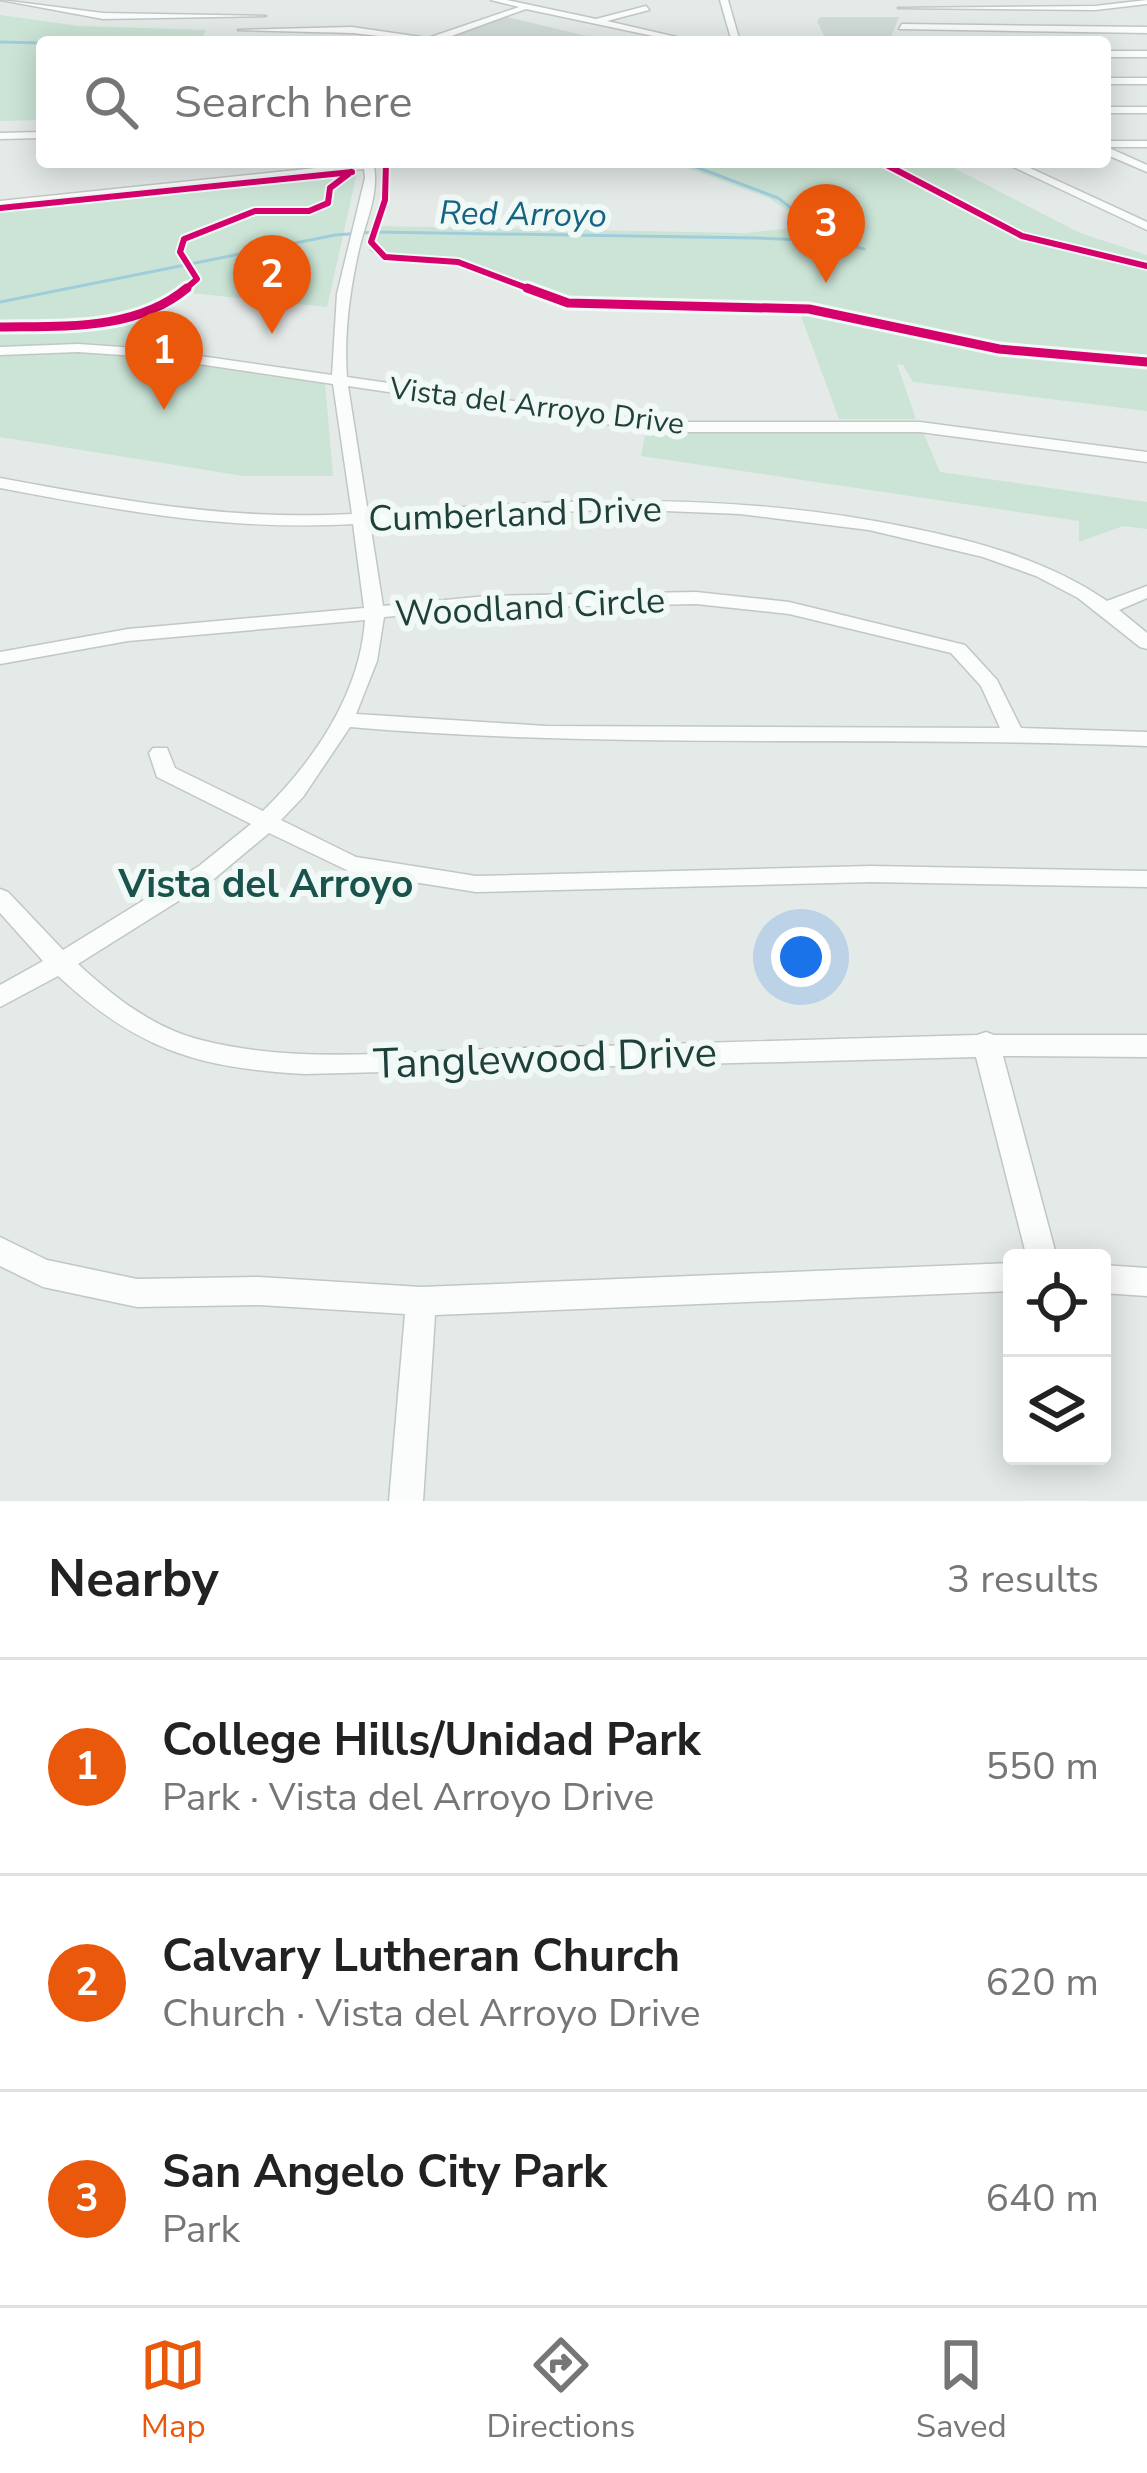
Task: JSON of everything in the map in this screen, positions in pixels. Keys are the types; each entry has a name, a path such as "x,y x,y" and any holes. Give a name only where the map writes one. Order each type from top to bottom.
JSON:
{"street":[{"path":"495,0 664,36"},
{"path":"444,36 554,0"},
{"path":"724,0 734,36"},
{"path":"4,1 104,16 262,16"},
{"path":"1147,2 1095,8 899,4 899,32 1147,30"},
{"path":"255,30 271,4"},
{"path":"593,22 646,8"},
{"path":"233,30 352,30 389,36"},
{"path":"1111,54 1147,54"},
{"path":"1111,81 1147,81"},
{"path":"1111,110 1147,110"},
{"path":"0,136 36,135"},
{"path":"1111,147 1147,144"},
{"path":"1111,150 1147,169"},
{"path":"157,168 158,184"},
{"path":"0,204 327,168"},
{"path":"0,997 172,898 266,824 315,769 346,721 368,663 375,614 339,380 338,344 357,233 372,187 370,168"},
{"path":"1021,168 1147,226"},
{"name":"Vista del Arroyo Drive","path":"0,351 115,349 660,427 940,429 1147,458"},
{"name":"Cumberland Drive","path":"0,483 204,518 360,519 561,505 639,505 808,519 984,551 1045,573 1107,608 1147,643"},
{"path":"1107,608 1147,591"},
{"name":"Woodland Circle","path":"0,658 128,634 488,602 696,598 789,608 958,649 990,684 1012,731"},
{"path":"346,721 507,734 1012,731 1147,739"},
{"path":"160,753 165,772 351,864 476,884 827,874 1147,879"},
{"name":"Tanglewood Drive","path":"0,898 59,962 120,1015 199,1051 326,1063 986,1043 1147,1046"},
{"path":"986,1043 1040,1249"},
{"path":"0,1251 43,1273 137,1293 259,1291 421,1301 1003,1276"},
{"path":"1111,1280 1147,1282"},
{"path":"406,1501 421,1301"}],"shaded area":[{"path":"507,17 587,36 455,36"},
{"path":"821,17 899,17 891,36 824,36 817,21"}],"green space":[{"path":"0,15 79,26 206,30 202,36 36,36 36,120 0,121"},
{"path":"687,168 954,168 1080,233 1147,255 1147,411 913,382 903,365 897,364 916,419 839,419 799,311 574,306 464,266 392,259 369,251 378,226 745,233 802,227 803,221 769,198"},
{"path":"343,170 357,173 327,307 191,293 125,345 0,347 0,209"},
{"path":"124,354 325,383 333,476 244,476 0,437 0,355"},
{"path":"646,430 923,432 940,472 1147,502 1147,529 1123,526 1079,542 1079,521 641,456"}],"waterway":[{"name":"Red Arroyo","path":"0,42 36,43"},
{"name":"Red Arroyo","path":"699,168 778,198 835,241"},
{"name":"Red Arroyo","path":"0,302 335,235 375,232 835,241"},
{"name":"Red Arroyo","path":"835,241 864,249"}],"cycle path":[{"path":"386,168 385,200 371,242 385,257 458,262 568,303 809,309 999,349 1147,362"},
{"path":"892,168 1022,236 1147,266"},
{"path":"0,327 104,322 154,308 197,279 180,252 184,239 255,211 309,211 328,203 330,188 351,172"},
{"path":"0,208 352,172"}],"place":[{"name":"San Angelo City Park","path":"826,283"},
{"name":"Calvary Lutheran Church","path":"272,334"},
{"name":"College Hills/Unidad Park","path":"164,410"}],"district":[{"name":"Vista del Arroyo","path":"266,883"}]}
